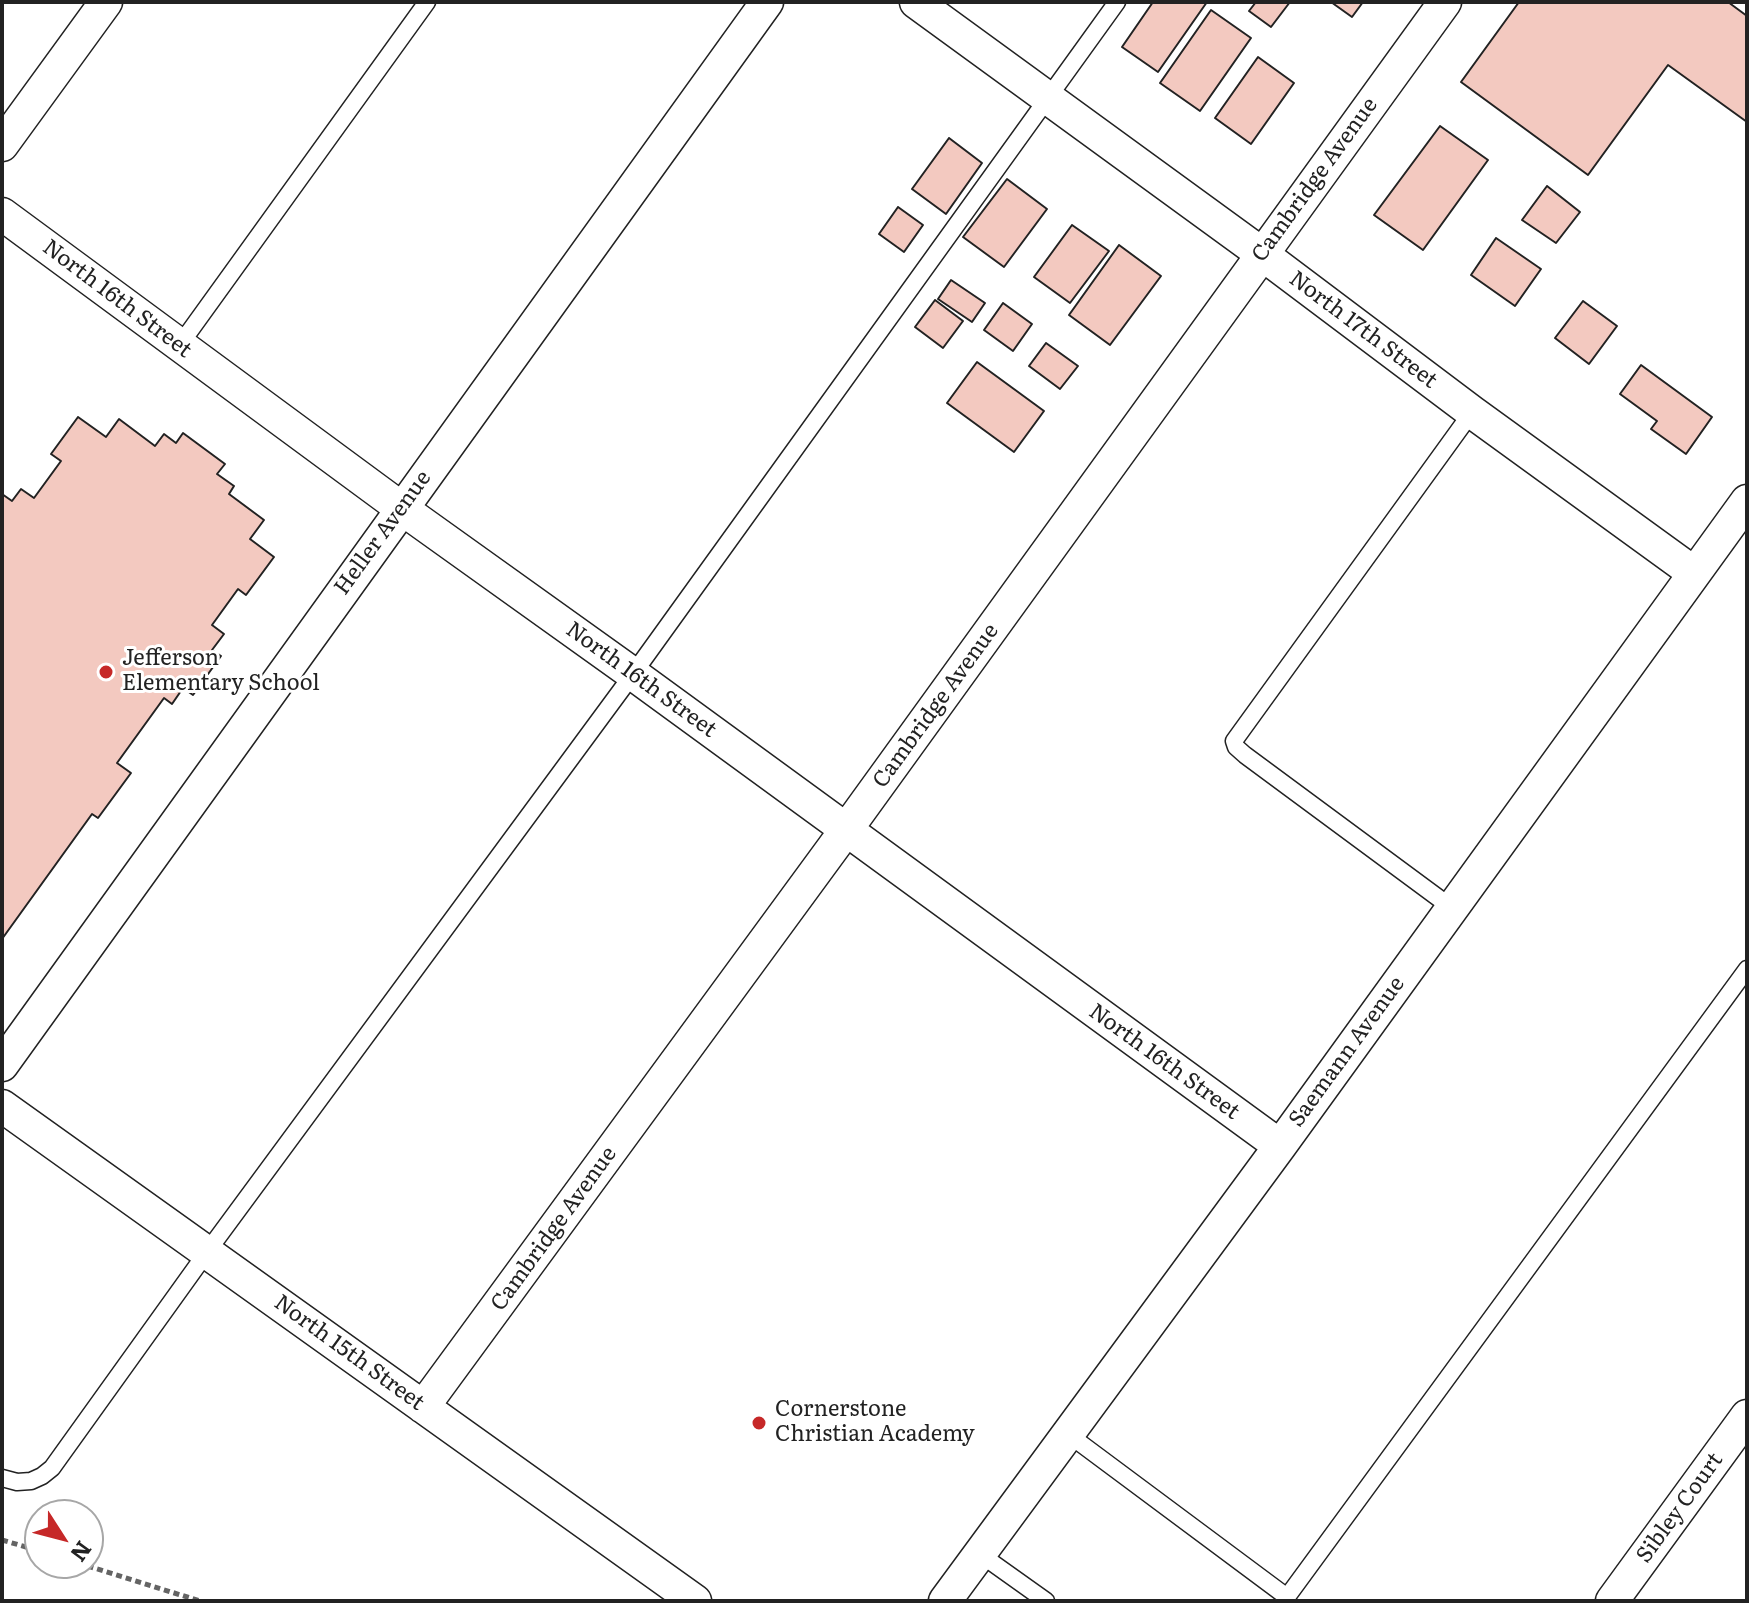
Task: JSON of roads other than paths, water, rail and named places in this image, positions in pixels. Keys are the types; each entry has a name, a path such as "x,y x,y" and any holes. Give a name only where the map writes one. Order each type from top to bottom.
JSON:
{"street":[{"path":"2,145 106,2"},
{"name":"Heller Avenue","path":"2,1065 767,2"},
{"name":"North 17th Street","path":"916,2 1694,573"},
{"name":"Cambridge Avenue","path":"423,1407 846,830 1445,2"},
{"name":"North 16th Street","path":"2,214 401,508 1280,1146"},
{"name":"Saemann Avenue","path":"945,1601 1280,1146 1747,501"},
{"name":"North 15th Street","path":"2,1106 695,1601"},
{"name":"Sibley Court","path":"1612,1601 1747,1416"}],"lane":[{"path":"179,346 427,2"},
{"path":"2,1478 17,1482 31,1481 52,1468 207,1252 633,674 1117,2"},
{"path":"1452,908 1245,755 1234,745 1234,741 1472,412"},
{"path":"1068,1434 1286,1599 1747,969"},
{"path":"980,1554 1046,1601"}],"place":[{"name":"Jefferson Elementary School","path":"106,672"},
{"name":"Cornerstone Christian Academy","path":"759,1423"}]}
